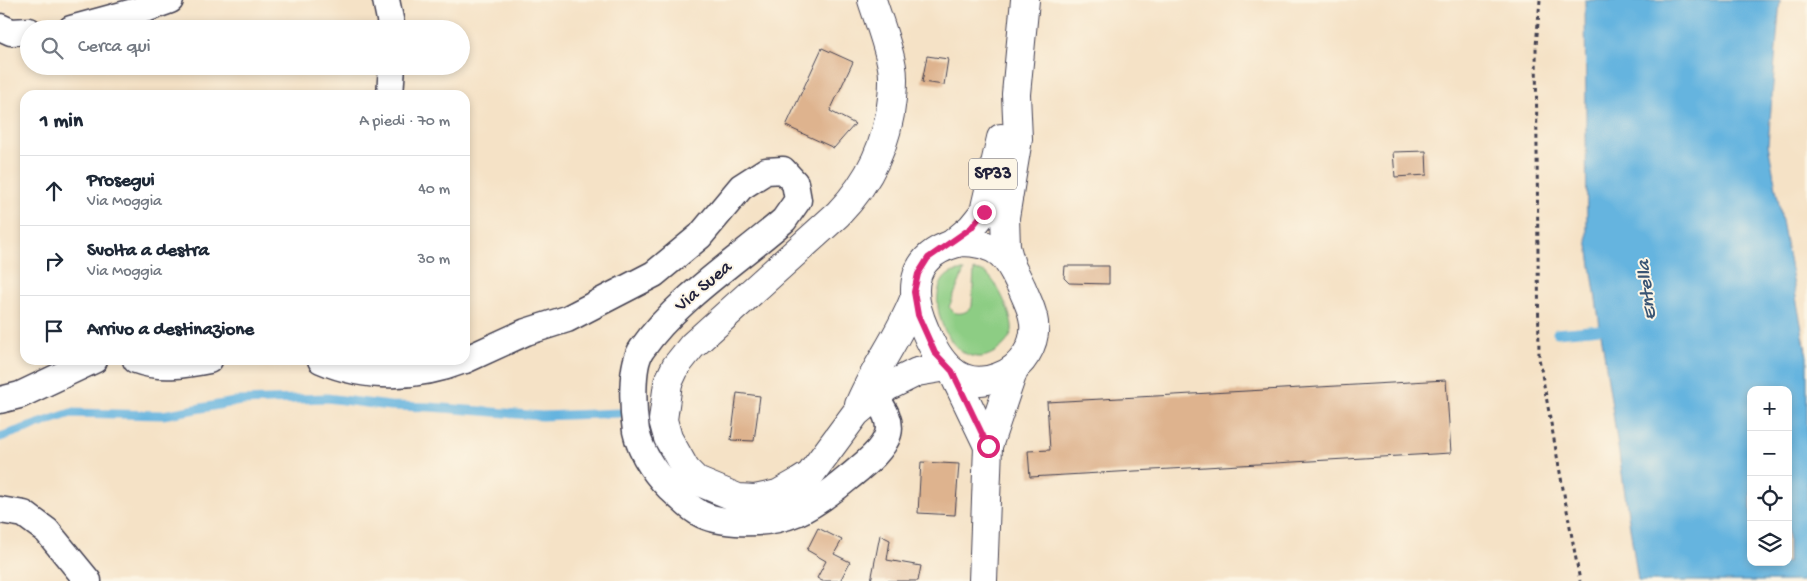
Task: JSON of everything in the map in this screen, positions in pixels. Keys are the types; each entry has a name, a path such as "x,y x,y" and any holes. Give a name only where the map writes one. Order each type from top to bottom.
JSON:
{"main road":[{"path":"872,0 892,67 891,109 886,137 880,153 869,175 848,203 692,346 676,366 668,383 663,420 676,456 697,481 727,495 755,499 778,494 810,475 865,405 887,387 918,372 949,369 972,380 981,380 999,377 1014,369"},
{"name":"SP33","path":"983,581 988,446 1014,369 1029,349 1034,324 1033,316 1011,265 1005,229 1018,139 1016,94 1025,0"},
{"name":"SP33","path":"988,446 949,369 935,353 918,315 914,299 915,283 922,266 935,252 952,244 971,228 984,212 1002,133 1016,94"},
{"name":"SP33","path":"952,244 970,242 987,245 1001,254 1011,265"},
{"path":"865,405 866,388 907,317 914,299"}],"street":[{"path":"103,20 170,0"},
{"path":"386,0 390,20"},
{"path":"0,27 11,32 20,32"},
{"path":"390,90 391,75"},
{"name":"Via Suea","path":"470,358 526,332 567,318 654,274 700,236 741,187 766,171 783,170 795,183 798,200 784,220 671,314 640,351 634,381 632,409 638,436 653,468 668,488 696,512 720,521 751,523 774,521 800,513 827,495 883,444 889,432 886,412 865,405"},
{"path":"0,400 20,395 83,365"},
{"path":"148,365 181,365"},
{"name":"Via Suea","path":"333,365 373,375 416,374 448,365"},
{"path":"0,510 24,514 48,531 88,581"}],"path":[{"path":"1540,0 1536,46 1539,358 1580,581"}],"green space":[{"path":"974,270 985,273 992,279 1005,302 1012,325 1010,336 1004,345 990,354 981,357 966,354 954,344 945,330 939,314 938,298 941,284 950,274 964,271 949,307 955,313 963,313 972,306"}],"water":[{"name":"Entella","path":"1585,0 1780,0 1768,144 1807,357 1807,581 1638,581 1587,239"}],"building":[{"path":"822,48 853,62 830,111 855,124 834,148 786,126"},
{"path":"927,56 948,59 944,85 922,82"},
{"path":"1426,151 1427,175 1395,177 1393,152"},
{"path":"1065,266 1109,266 1109,284 1069,283 1064,278"},
{"path":"1446,380 1451,453 1030,477 1028,451 1050,450 1047,402"},
{"path":"737,393 760,396 754,441 731,440"},
{"path":"921,462 959,464 955,515 918,513"},
{"path":"818,528 842,540 834,554 850,562 840,581 822,581 817,578 826,561 807,550"},
{"path":"880,535 890,540 887,560 921,566 918,581 871,581"}],"waterway":[{"path":"1557,333 1612,328"},
{"path":"0,437 71,413 163,415 240,401 327,398 390,406 430,407 542,416 621,413"}],"route":[{"path":"984,212 971,228 952,244 943,247 928,258 922,266 915,283 914,302 935,353 952,371 988,446"}]}
